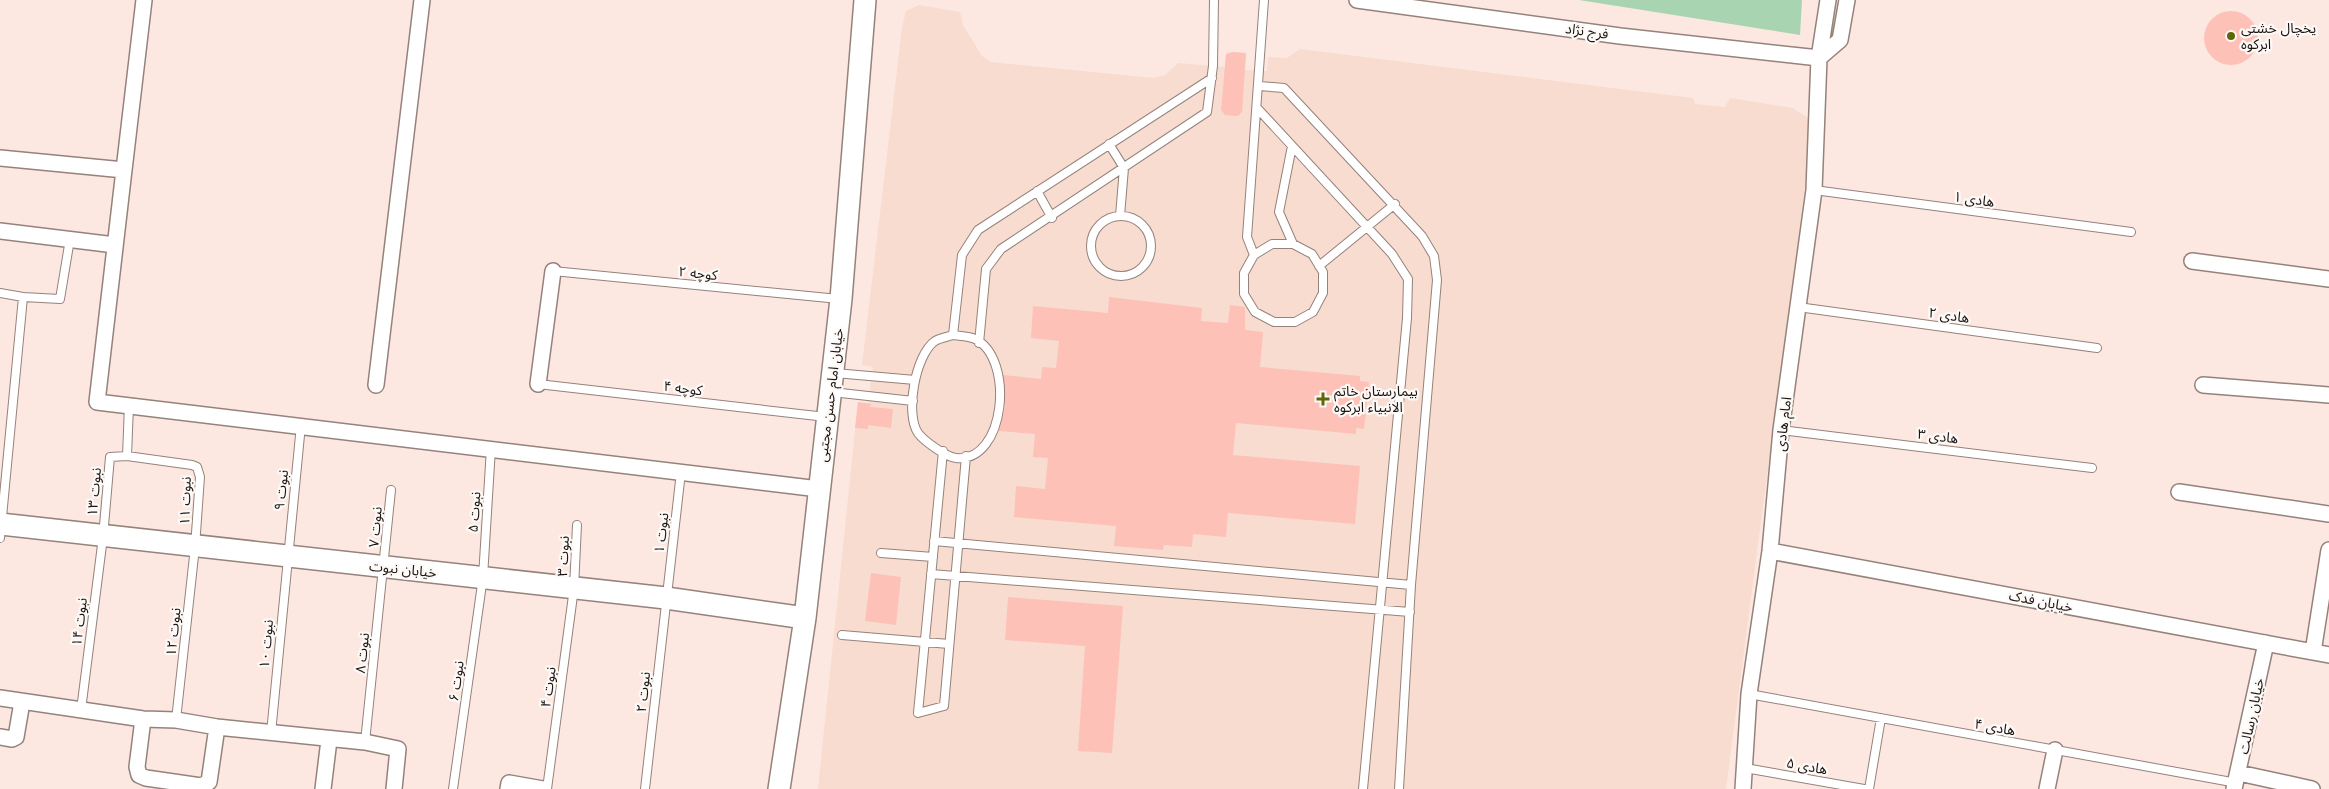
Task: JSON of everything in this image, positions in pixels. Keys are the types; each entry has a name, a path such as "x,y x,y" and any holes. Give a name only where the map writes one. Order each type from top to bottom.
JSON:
{"street":[{"path":"144,0 97,402 820,489"},
{"path":"376,385 422,0"},
{"name":"خیابان امام حسن مجتبی","path":"778,789 805,618 820,489 826,417 832,382 841,299 865,0"},
{"name":"فرج نژاد","path":"1357,0 1620,36 1819,58"},
{"name":"امام هادی","path":"1743,789 1750,694 1770,551 1781,430 1814,190 1819,58 1828,0"},
{"path":"1819,58 1840,40 1847,0"},
{"path":"0,158 124,170"},
{"path":"0,230 115,244"},
{"path":"2192,261 2329,279"},
{"path":"538,384 553,271"},
{"path":"2203,385 2329,395"},
{"path":"2179,492 2329,514"},
{"name":"خیابان نبوت","path":"0,529 103,537 483,577 666,598 805,618"},
{"path":"2313,652 2329,550"},
{"name":"خیابان فدک","path":"1770,551 2329,655"},
{"name":"خیابان رسالت","path":"2236,782 2266,643"},
{"path":"0,698 143,719 176,720 217,727 329,740 365,742 398,749 394,789"},
{"path":"0,737 12,739 16,737 22,702"},
{"path":"143,719 137,768 139,775 146,778 201,786 209,782 217,727"},
{"path":"323,789 329,740"},
{"path":"2047,789 2055,750"},
{"path":"2236,782 2312,789"},
{"path":"508,789 508,783 543,789"}],"lane":[{"path":"979,343 986,269 1001,249 1052,218 1207,112 1212,78 1214,0"},
{"path":"1254,255 1247,237 1258,109 1264,0"},
{"path":"953,335 962,255 978,230 1212,78"},
{"path":"1259,86 1284,88 1395,204 1422,236 1434,256 1437,280 1411,585 1399,789"},
{"path":"1258,109 1392,254 1408,279 1408,318 1363,789"},
{"path":"1110,144 1124,168 1120,216"},
{"path":"1292,146 1279,212 1293,244"},
{"name":"هادی ۱","path":"1814,190 2131,232"},
{"path":"1037,191 1052,218"},
{"path":"1319,266 1395,204"},
{"path":"1120,216 1127,216 1143,224 1152,239 1151,257 1146,264 1140,271 1124,277 1107,274 1094,262 1090,245 1096,228 1110,217 1120,216"},
{"path":"0,293 23,297 60,299 70,239"},
{"path":"1272,244 1293,244 1312,254 1323,272 1323,293 1313,312 1295,322 1274,322 1255,312 1244,294 1244,273 1254,255 1272,244"},
{"name":"کوچه ۲","path":"553,271 841,299"},
{"path":"0,529 23,297"},
{"name":"هادی ۲","path":"1798,307 2097,348"},
{"path":"953,335 975,339 979,343 992,354 999,374 1000,395 997,419 988,443 976,455 955,458 931,445 918,432 913,401 915,380 924,354 935,341 953,335"},
{"path":"832,382 915,380"},
{"path":"832,382 913,401"},
{"name":"کوچه ۴","path":"538,384 826,417"},
{"path":"127,456 129,405"},
{"name":"نبوت ۹","path":"287,557 300,425"},
{"name":"هادی ۳","path":"1781,430 2092,468"},
{"name":"نبوت ۵","path":"483,577 491,448"},
{"path":"943,451 918,713 944,706 966,456"},
{"name":"نبوت ۱۳","path":"103,537 110,457 127,456"},
{"name":"نبوت ۱۱","path":"127,456 197,467 200,477 195,547"},
{"name":"نبوت ۱","path":"666,598 681,472"},
{"name":"نبوت ۷","path":"384,567 391,490"},
{"name":"نبوت ۳","path":"574,588 577,525"},
{"name":"نبوت ۱۴","path":"81,710 103,537"},
{"path":"934,541 1411,585"},
{"name":"نبوت ۱۲","path":"176,720 195,547"},
{"path":"881,553 933,557"},
{"name":"نبوت ۱۰","path":"271,733 287,557"},
{"name":"نبوت ۸","path":"365,742 384,567"},
{"path":"931,574 1410,612"},
{"name":"نبوت ۶","path":"454,789 483,577"},
{"name":"نبوت ۴","path":"547,789 574,588"},
{"name":"نبوت ۲","path":"646,789 666,598"},
{"path":"842,635 949,644"},
{"name":"هادی ۴","path":"1750,694 2236,782"},
{"path":"1870,789 1881,718"},
{"name":"هادی ۵","path":"1745,768 1864,789"}],"shaded area":[{"name":"بیمارستان خاتم الانبیاء ابرکوه","path":"919,5 960,12 963,25 982,56 991,62 1154,78 1165,75 1178,63 1225,67 1226,54 1232,52 1243,53 1246,56 1245,70 1267,71 1268,57 1287,58 1300,49 1693,98 1695,104 1725,107 1730,98 1793,108 1807,117 1812,132 1726,789 818,789 858,402 868,403 873,367 862,365 902,28 906,11"}],"green space":[{"path":"1579,0 1802,0 1800,35"}],"building":[{"name":"یخچال خشتی ابرکوه","path":"2226,11 2236,11 2246,15 2254,23 2258,38 2254,53 2246,61 2236,65 2226,65 2216,61 2208,53 2204,43 2204,33 2208,23 2216,15"},
{"path":"1232,52 1246,53 1242,112 1238,116 1225,115 1221,110 1226,54"},
{"path":"1109,297 1202,308 1201,321 1228,323 1230,305 1245,307 1245,330 1263,332 1260,367 1360,376 1360,381 1369,382 1364,429 1356,428 1356,434 1236,423 1233,455 1360,466 1355,524 1228,513 1226,537 1193,534 1192,547 1164,545 1163,550 1114,546 1116,526 1014,517 1016,486 1045,489 1048,458 1033,457 1035,434 999,431 1005,408 1003,375 1041,379 1042,367 1056,368 1059,341 1031,338 1033,306 1108,313"},
{"path":"858,402 871,404 870,407 893,409 891,428 868,425 868,429 855,428"},
{"path":"871,573 901,577 896,625 865,621"},
{"path":"1008,597 1123,606 1112,753 1078,751 1085,646 1005,640"}],"place":[{"name":"یخچال خشتی ابرکوه","path":"2231,36"},
{"name":"بیمارستان خاتم الانبیاء ابرکوه","path":"1323,399"}]}
